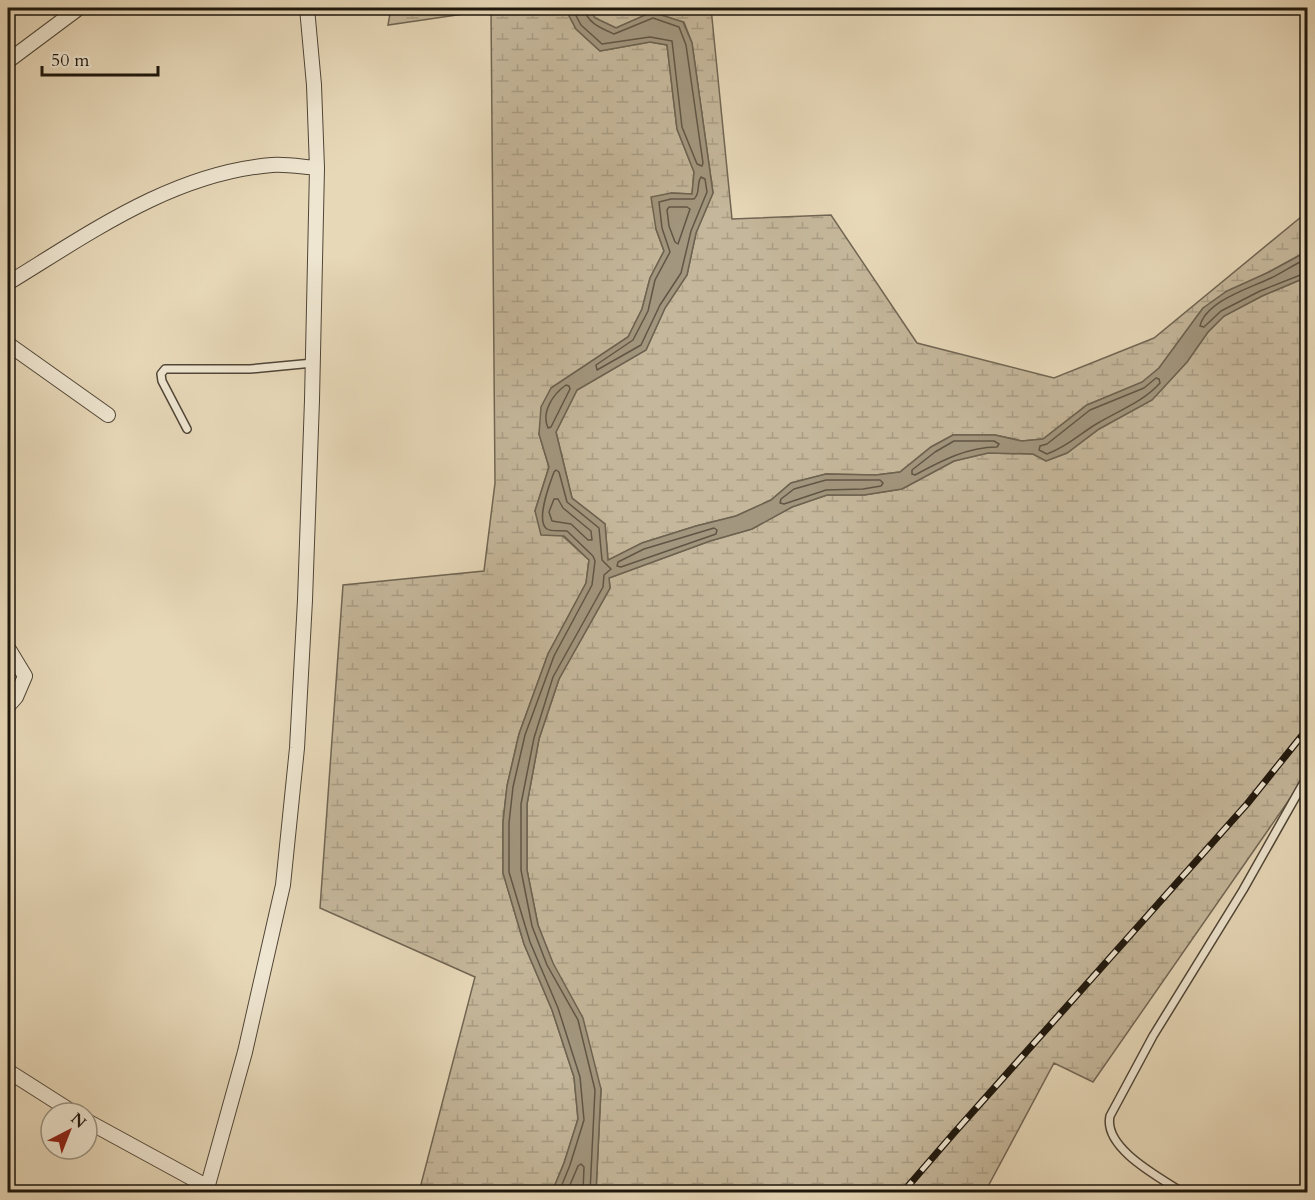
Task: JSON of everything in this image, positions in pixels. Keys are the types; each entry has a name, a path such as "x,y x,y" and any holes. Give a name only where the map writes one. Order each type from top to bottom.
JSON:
{"street":[{"path":"8,61 79,8"},
{"path":"99,1128 207,1190 245,1052 283,885 298,725 305,600 313,363 318,168 307,8"},
{"path":"8,283 158,195 208,176 273,165 318,168"},
{"path":"8,344 108,415"},
{"path":"8,648 25,676 16,697 8,706"},
{"path":"9,1076 53,1101"}],"lane":[{"path":"187,429 162,381 161,374 165,369 250,369 313,363"},
{"path":"1182,1192 1122,1149 1110,1132 1108,1123 1110,1116 1153,1036 1243,890 1308,775"}],"green space":[{"path":"391,8 565,8 576,29 600,51 650,42 667,45 677,129 694,172 692,194 671,193 656,229 664,251 650,278 642,309 628,337 551,388 539,434 549,467 535,511 589,560 586,583 548,654 519,734 507,786 503,822 503,873 524,944 552,1010 574,1077 578,1119 552,1192 419,1192 475,977 320,908 343,585 484,571 495,483 491,10 388,25"},
{"path":"589,8 711,8 732,219 831,215 917,343 1054,378 1154,338 1307,212 1307,251 1203,308 1159,368 1142,383 1087,405 1043,439 1022,441 995,435 953,435 931,447 900,472 876,475 826,474 791,483 771,500 736,516 642,543 608,561 605,524 572,498 556,432 577,390 646,350 665,308 687,275 696,233 713,193 692,43 684,22 652,12 616,28 595,18"},
{"path":"1307,277 1307,774 1093,1082 1054,1063 985,1192 596,1192 601,1089 538,925 527,870 527,804 539,739 559,679 610,588 609,578 710,541 752,529 792,507 827,495 864,495 902,489 954,461 988,453 1033,454 1046,461 1067,453 1099,429 1152,400 1187,362 1208,332 1224,316 1262,296"}],"water":[{"path":"565,8 589,8 595,18 616,28 652,12 683,22 692,43 713,193 696,233 687,275 665,308 646,350 577,390 556,432 572,498 605,524 608,560 642,543 736,516 771,500 791,483 826,474 876,475 900,472 931,447 953,435 995,435 1022,441 1043,439 1087,405 1142,382 1159,368 1203,308 1227,291 1308,251 1307,277 1262,296 1224,316 1208,332 1187,362 1152,400 1099,429 1067,453 1046,461 1033,454 988,453 954,461 902,489 864,495 827,495 792,507 752,529 710,541 609,578 610,588 559,679 539,739 527,804 527,870 538,925 553,963 583,1018 601,1089 596,1192 552,1192 578,1119 574,1077 552,1010 524,944 503,873 503,822 507,786 519,734 548,654 586,583 589,560 564,536 541,535 535,511 549,467 539,434 541,407 551,388 628,337 642,309 650,278 664,251 656,229 651,197 671,193 692,194 694,172 677,129 667,45 650,42 600,51 576,29"}],"railway":[{"path":"903,1192 1247,804 1308,728"}]}
